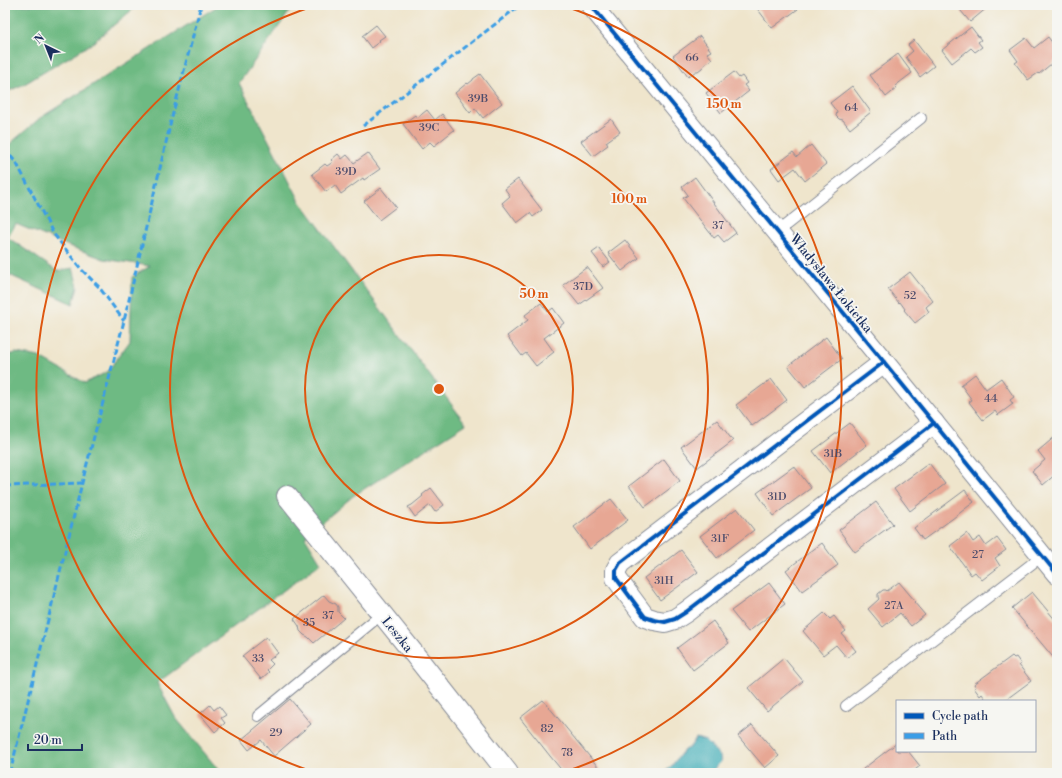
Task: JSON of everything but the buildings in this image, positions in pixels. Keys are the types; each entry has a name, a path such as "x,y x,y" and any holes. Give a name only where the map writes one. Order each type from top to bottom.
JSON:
{"street":[{"name":"Władysława Łokietka","path":"591,5 1057,574"},
{"path":"884,362 620,563 616,570 616,578 646,617 664,622 675,619 686,612 934,423"},
{"name":"Leszka","path":"286,496 508,773"}],"lane":[{"path":"777,232 921,118"},
{"path":"846,706 1042,556"},
{"path":"258,716 382,614"}],"green space":[{"path":"5,5 138,5 91,44 26,83 5,93"},
{"path":"219,5 294,5 239,83 300,201 466,424 353,496 305,537 321,563 157,683 175,717 221,773 5,773 5,356 16,353 39,357 85,383 107,372 130,341 132,277 150,266 104,259 16,224 7,237 57,271 73,268 78,287 73,304 5,273 5,148 40,118"}],"water":[{"path":"696,738 706,741 720,756 721,762 710,773 662,773 670,768 684,750 690,747"}],"marked path":[{"path":"10,773 124,321 172,117 201,5"},
{"path":"363,126 520,5"},
{"path":"5,149 17,164 53,233 81,269 99,287 124,321"},
{"path":"5,486 82,483"}],"cycle path":[{"path":"591,5 1057,574"},
{"path":"884,362 620,563 616,570 616,578 645,617 665,622 675,619 686,612 934,423"}]}
